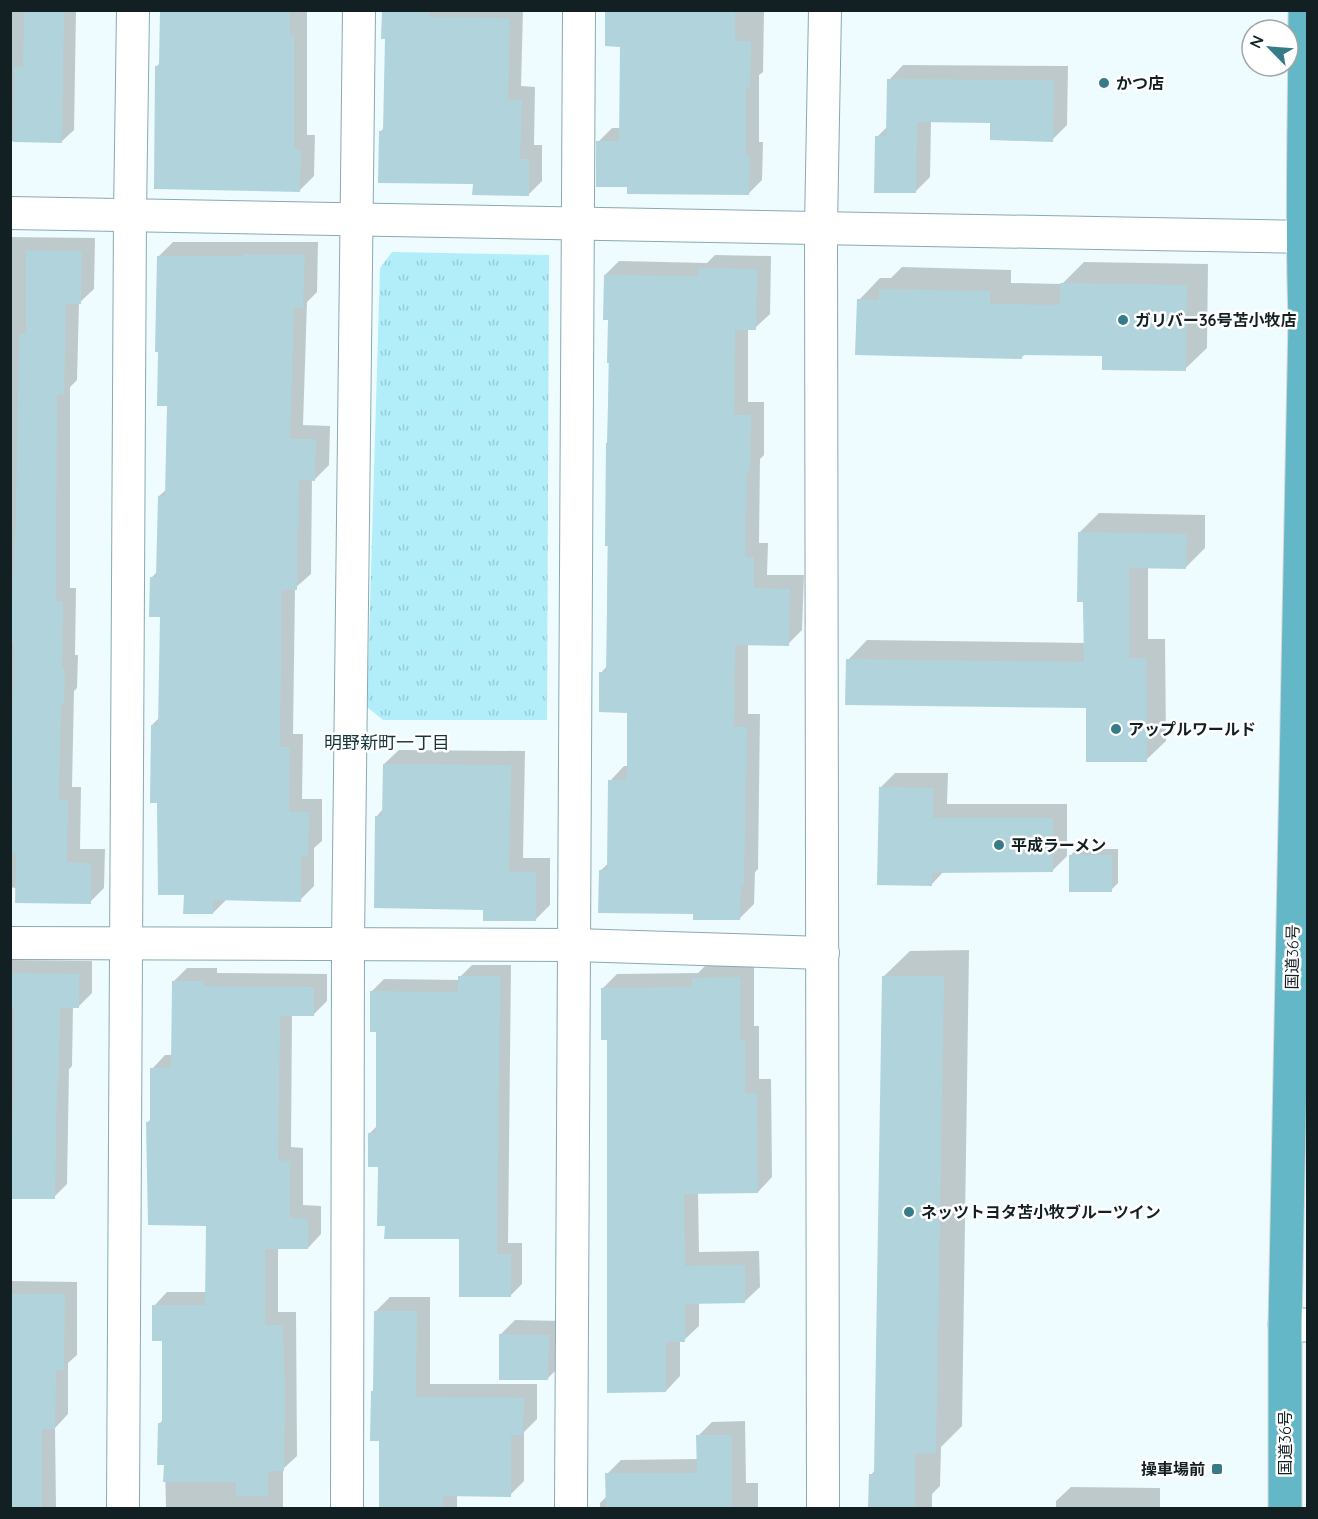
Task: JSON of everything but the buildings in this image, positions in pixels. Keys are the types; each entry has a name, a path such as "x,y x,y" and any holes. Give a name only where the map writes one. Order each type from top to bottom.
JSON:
{"highway":[{"name":"国道36号","path":"1285,1509 1296,1325 1305,318 1305,10"}],"street":[{"path":"123,1509 133,10"},
{"path":"347,1509 348,943 359,10"},
{"path":"571,1509 579,10"},
{"path":"823,1509 822,227 825,10"},
{"path":"10,213 1305,237"},
{"path":"10,943 575,945 823,953"}],"green space":[{"path":"392,252 549,255 547,720 383,720 367,707 380,268"}],"place":[{"name":"かつ店","path":"1104,83"},
{"name":"ガリバー36号苫小牧店","path":"1123,320"},
{"name":"アップルワールド","path":"1116,729"},
{"name":"平成ラーメン","path":"999,845"},
{"name":"ネッツトヨタ苫小牧ブルーツイン","path":"909,1212"},
{"name":"操車場前","path":"1217,1469"}],"district":[{"name":"明野新町一丁目","path":"387,743"}]}
